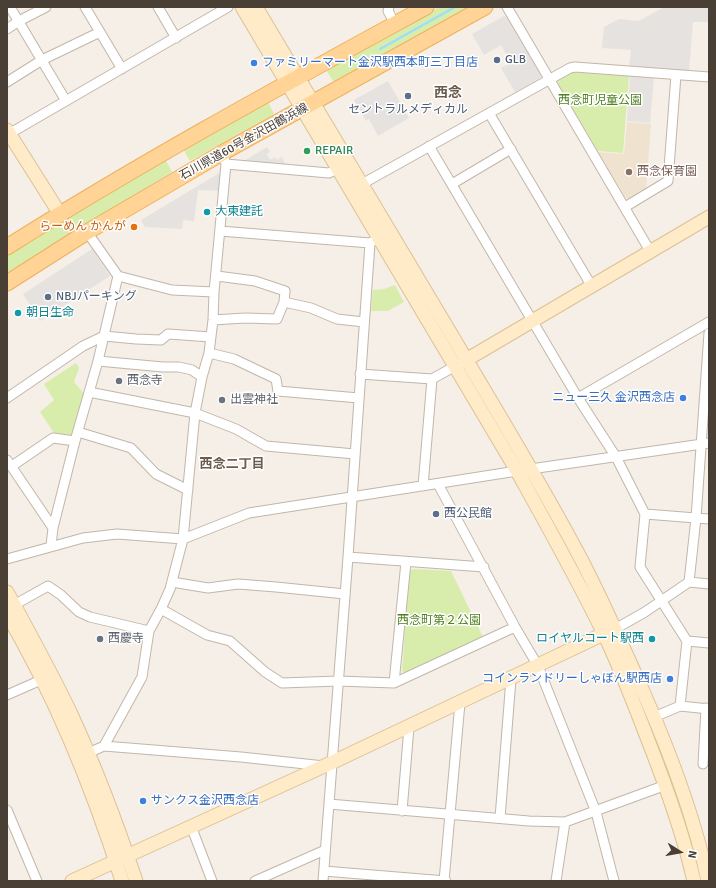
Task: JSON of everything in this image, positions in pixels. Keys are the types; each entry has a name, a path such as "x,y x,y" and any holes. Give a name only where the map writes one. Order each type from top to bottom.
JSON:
{"main road":[{"path":"7,247 60,214 293,80 426,7"},
{"name":"石川県道60号金沢田鶴浜線","path":"7,283 88,232 224,159 308,106 485,7"}],"street":[{"path":"10,7 66,101"},
{"path":"7,29 46,7"},
{"path":"85,7 122,69"},
{"path":"158,7 176,38"},
{"path":"60,214 8,133 228,7"},
{"path":"242,7 293,80"},
{"path":"256,7 308,106 362,184 379,237 466,360 532,470 582,560 610,632 622,675 666,785 690,862 694,881"},
{"path":"388,7 388,11 395,24"},
{"path":"507,7 650,251"},
{"path":"7,82 42,60 100,32"},
{"path":"362,184 570,68 575,67 709,77"},
{"path":"625,208 668,181 676,75"},
{"path":"308,106 337,169 379,237 517,471 610,632 654,717 678,780 706,863 708,881"},
{"path":"489,113 591,285"},
{"path":"429,146 578,398 616,457 646,514 640,567 687,642 680,706"},
{"path":"452,184 511,149"},
{"path":"104,746 142,677 149,631 161,609 172,582 184,539 195,413 202,377 209,353 214,320 214,292 217,276 224,159 329,173 337,169"},
{"path":"360,374 432,379 709,217"},
{"path":"220,231 379,237"},
{"path":"88,232 118,276 172,290 214,292"},
{"path":"323,881 329,804 328,764 338,681 364,322 379,237"},
{"path":"51,546 75,441 98,361 118,276"},
{"path":"214,320 245,318 277,319 284,302 285,291 255,281 217,276"},
{"path":"284,302 311,308 337,319 364,322"},
{"path":"578,398 709,322"},
{"path":"690,582 705,444 709,333"},
{"path":"7,398 83,346 104,336 155,340 161,340 168,334 211,337"},
{"path":"209,353 234,359 276,379 278,391 359,398"},
{"path":"98,361 163,368 180,367 192,370 202,377"},
{"path":"423,486 432,379"},
{"path":"89,392 195,413 236,429 266,446 355,454"},
{"path":"78,432 131,448 156,474 188,490"},
{"path":"54,528 9,463 53,438 75,441"},
{"path":"7,559 83,538 117,534 184,539 249,513 517,471 705,444"},
{"path":"438,484 515,627 538,666 596,812 614,881"},
{"path":"646,514 709,519"},
{"path":"348,557 484,567"},
{"path":"394,683 406,562"},
{"path":"172,582 208,588 238,584 345,594"},
{"path":"72,881 409,727 610,632 645,612 690,582 709,584"},
{"path":"11,610 48,586 61,595 79,612 90,617 149,631"},
{"path":"7,592 11,610 41,680 66,715 88,753 122,858 122,881"},
{"path":"161,609 207,635 230,641 265,672 282,683 338,681 394,683 515,627"},
{"path":"11,610 38,648 66,715 83,770 122,858 136,881"},
{"path":"687,642 709,643"},
{"path":"500,818 511,678"},
{"path":"7,695 41,680"},
{"path":"324,871 445,881 460,703"},
{"path":"654,717 680,706 707,709 703,764"},
{"path":"402,811 409,727"},
{"path":"88,753 104,746 328,764"},
{"path":"329,804 500,818 529,822 565,822 596,812 666,785"},
{"path":"7,810 9,820 37,881"},
{"path":"556,881 565,822"},
{"path":"191,826 212,881"},
{"path":"255,881 325,850"},
{"path":"690,862 706,863"}],"shaded area":[{"path":"664,7 709,7 708,22 693,22 689,71 629,67 631,50 602,48 604,27 619,19 639,21"},
{"path":"504,16 507,17 541,75 540,78 515,92 501,68 511,63 501,45 484,55 472,34"},
{"path":"630,76 654,78 650,123 627,121"},
{"path":"388,81 409,118 378,136 369,119 366,121 354,100"},
{"name":"西念保育園","path":"627,122 651,124 646,189 630,199 626,198 598,152 624,154"},
{"path":"267,147 270,152 267,154 270,160 275,157 277,160 282,157 286,166 242,162"},
{"path":"221,172 219,191 198,190 194,221 183,220 182,229 145,227 141,220"},
{"path":"92,249 110,276 40,321 23,294"}],"green space":[{"path":"439,7 469,7 333,81 327,71 328,68"},
{"name":"西念町児童公園","path":"572,72 629,76 623,153 598,151 558,84 559,79"},
{"path":"268,102 274,114 190,161 183,149"},
{"path":"165,159 172,172 7,273 7,256"},
{"path":"395,285 404,302 388,311 371,311 373,290 384,289"},
{"path":"76,363 79,368 74,382 89,399 78,438 56,436 40,412 54,400 44,384"},
{"name":"西念町第２公園","path":"414,569 451,571 483,637 406,674 402,671 409,571"}],"waterway":[{"path":"380,49 455,7"}],"place":[{"name":"GLB","path":"497,60"},
{"name":"ファミリーマート金沢駅西本町三丁目店","path":"254,63"},
{"name":"セントラルメディカル","path":"408,96"},
{"name":"REPAIR","path":"307,151"},
{"name":"西念保育園","path":"629,172"},
{"name":"大東建託","path":"207,212"},
{"name":"らーめん かんが","path":"134,227"},
{"name":"NBJパーキング","path":"48,297"},
{"name":"朝日生命","path":"18,313"},
{"name":"西念寺","path":"119,381"},
{"name":"ニュー三久 金沢西念店","path":"683,398"},
{"name":"出雲神社","path":"222,400"},
{"name":"西公民館","path":"436,514"},
{"name":"西慶寺","path":"100,639"},
{"name":"ロイヤルコート駅西","path":"652,639"},
{"name":"コインランドリーしゃぼん駅西店","path":"670,679"},
{"name":"サンクス金沢西念店","path":"143,801"}],"district":[{"name":"西念","path":"448,93"},
{"name":"西念二丁目","path":"232,465"}]}
